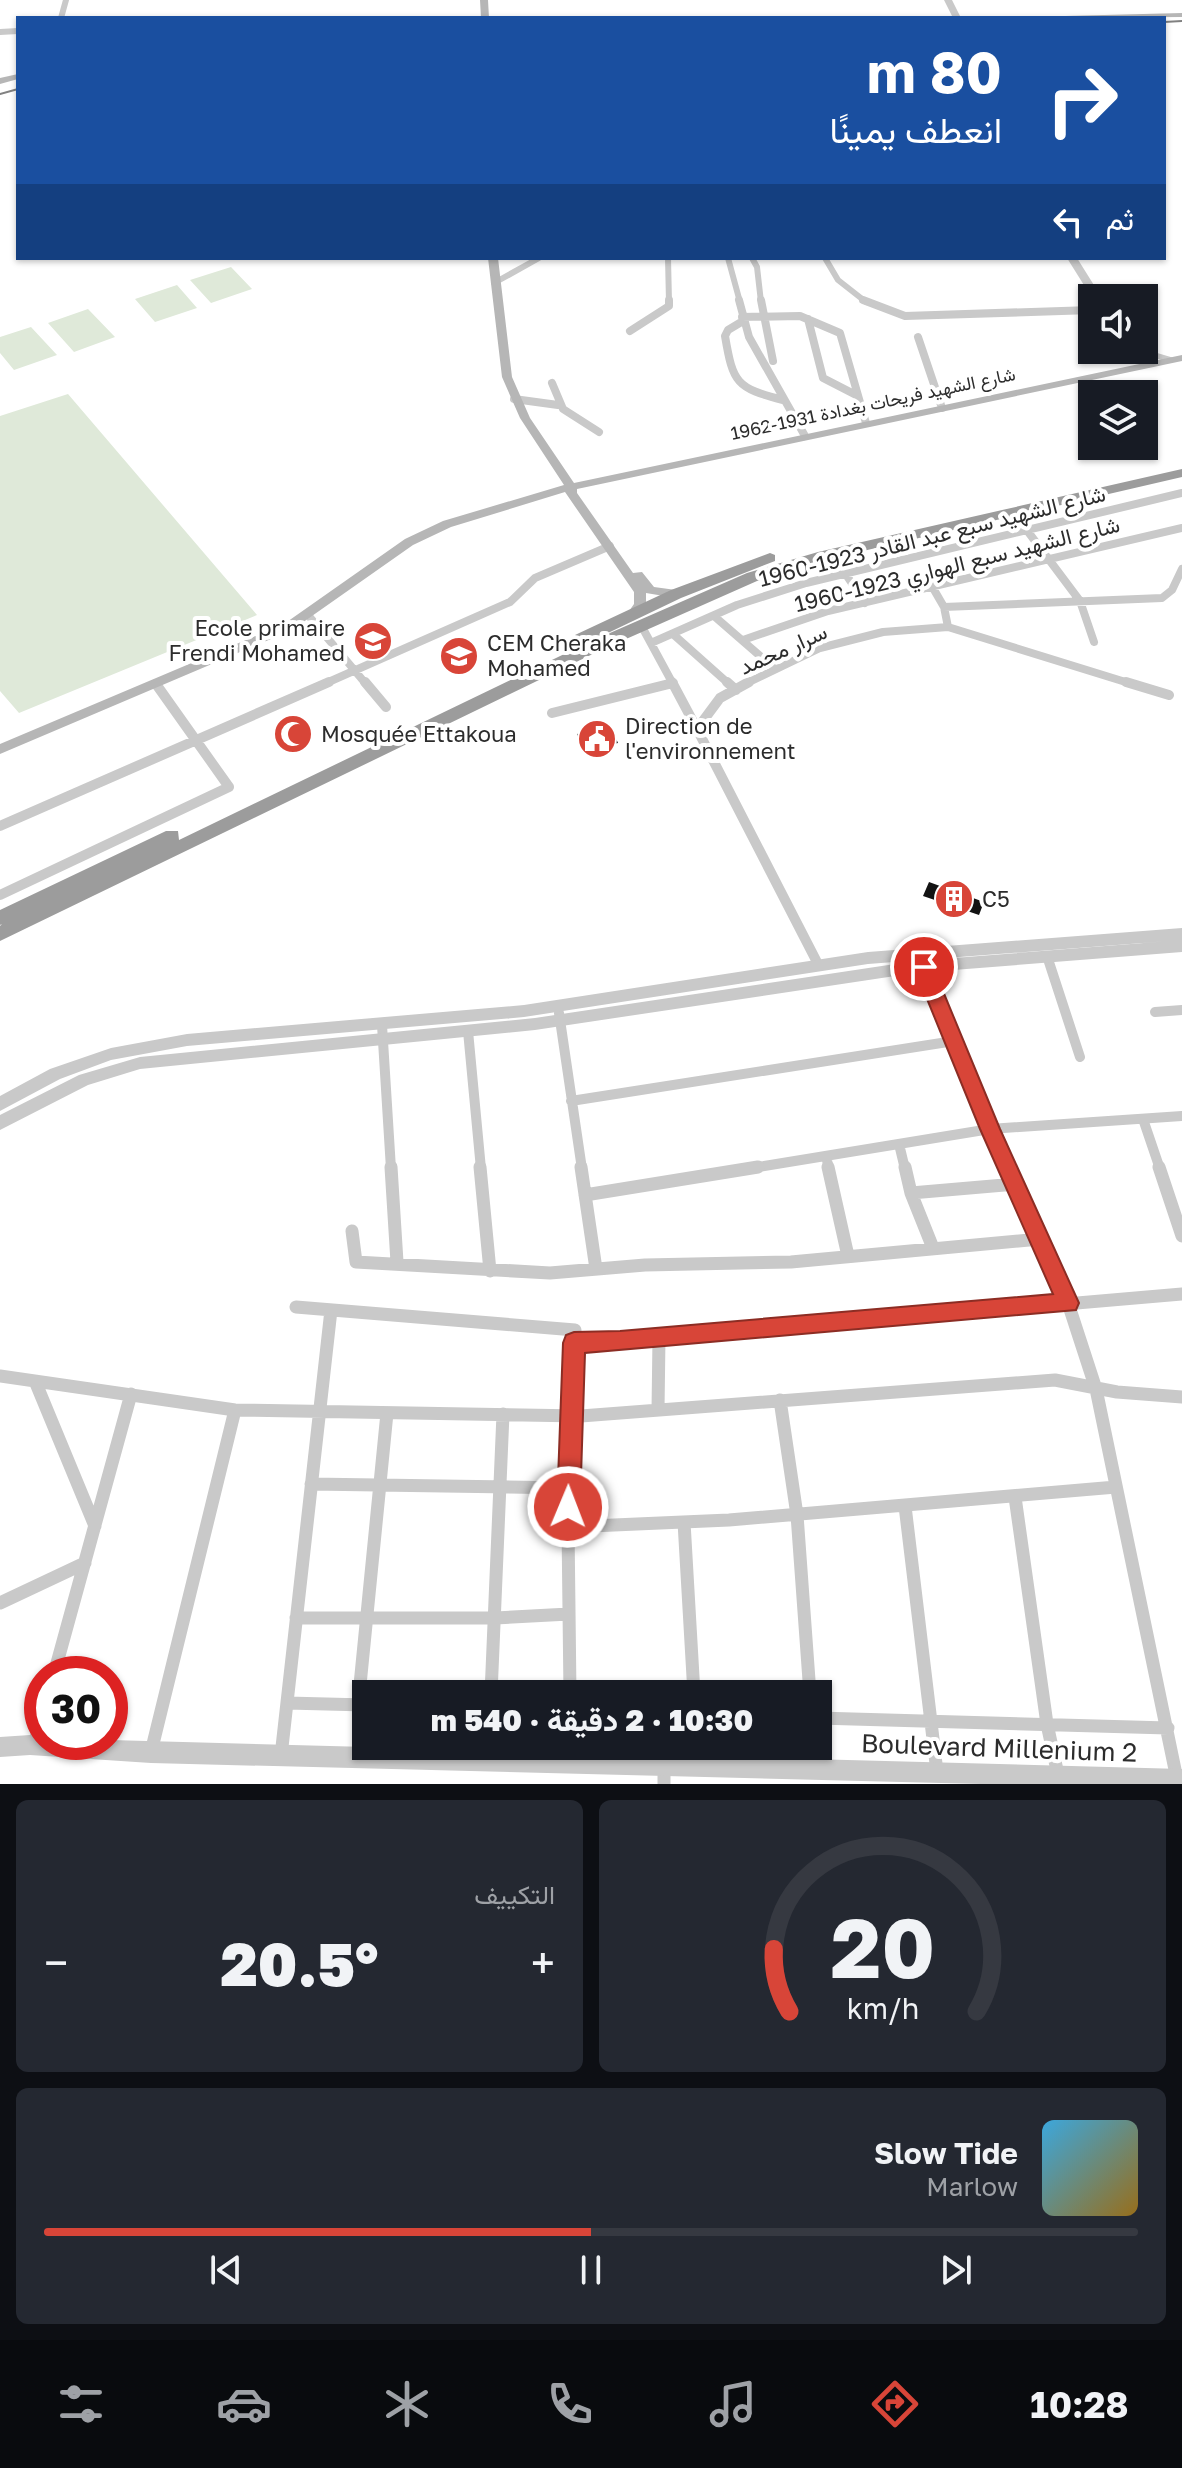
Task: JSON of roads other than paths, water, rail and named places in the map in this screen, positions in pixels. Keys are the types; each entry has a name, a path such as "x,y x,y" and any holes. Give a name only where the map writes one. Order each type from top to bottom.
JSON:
{"highway":[{"path":"0,934 637,619 676,594 742,567 817,545 1182,462"},
{"path":"0,918 637,619 752,577 818,557 1182,473"}],"main road":[{"path":"1143,16 1182,15"},
{"path":"493,260 502,354 514,399 571,487 571,493 645,587 659,593 676,594"},
{"name":"شارع الشهيد فريحات بغدادة 1931-1962","path":"0,749 268,637 308,615 391,553 424,534 509,503 805,436 1176,359"},
{"path":"614,545 640,592 637,619"}],"street":[{"path":"494,283 535,260"},
{"path":"630,331 669,306 668,260"},
{"path":"728,260 742,319 756,352 805,436"},
{"path":"753,260 757,267 773,361"},
{"path":"826,260 831,273 849,291 880,308 905,316 1078,310"},
{"path":"1073,260 1088,284"},
{"path":"783,400 744,389 734,381 725,336 742,319 763,316 808,319 841,335 866,423"},
{"path":"808,319 823,378 858,396"},
{"path":"918,337 942,408"},
{"path":"552,383 558,405"},
{"path":"514,399 558,405 599,432"},
{"name":"شارع الشهيد سبع عبد القادر 1923-1960","path":"651,643 760,597 845,573 1182,493"},
{"name":"شارع الشهيد سبع الهواري 1923-1960","path":"743,640 817,614 1182,528"},
{"path":"1026,529 1080,601 1094,642"},
{"path":"0,826 510,602 535,578 614,545"},
{"path":"944,607 1162,598 1172,590 1182,569"},
{"path":"845,573 865,603"},
{"path":"933,588 944,607 948,627"},
{"path":"308,615 386,707"},
{"path":"714,616 774,668"},
{"path":"637,619 819,966"},
{"name":"سرار محمد","path":"697,729 720,698 774,668 820,648 883,632 948,627 1169,695"},
{"path":"674,635 736,690"},
{"path":"552,713 673,683"},
{"path":"0,895 229,787 156,684"},
{"path":"0,1123 84,1080 140,1063 558,1013 922,960 1182,934"},
{"path":"0,1104 55,1074 111,1054 187,1040 468,1031 819,966 1047,956 1182,946"},
{"path":"1047,956 1080,1057"},
{"path":"922,960 990,1129 1068,1303 1096,1389 1180,1780"},
{"path":"1155,1012 1182,1010"},
{"path":"558,1013 596,1269"},
{"path":"468,1031 490,1271"},
{"path":"383,1032 397,1262"},
{"path":"571,1101 954,1041"},
{"path":"585,1195 990,1129 1182,1116"},
{"path":"1143,1119 1182,1236"},
{"path":"899,1144 911,1193 933,1248"},
{"path":"826,1156 848,1256"},
{"path":"911,1193 1016,1184"},
{"path":"352,1231 356,1262 550,1273 848,1256 1040,1239"},
{"path":"574,1343 1182,1294"},
{"path":"296,1307 575,1330 568,1527 570,1680"},
{"path":"281,1756 331,1310"},
{"path":"658,1410 659,1338"},
{"path":"0,1376 235,1410 387,1413 570,1416 1055,1380 1096,1389 1182,1397"},
{"path":"35,1381 95,1526"},
{"path":"59,1656 131,1394"},
{"path":"780,1400 797,1515 809,1680"},
{"path":"151,1753 235,1410"},
{"path":"363,1680 387,1413"},
{"path":"492,1680 503,1414"},
{"path":"311,1484 569,1488"},
{"path":"568,1527 797,1515 1116,1487"},
{"path":"1015,1497 1047,1724 1059,1780"},
{"path":"905,1506 937,1772"},
{"path":"684,1522 693,1680"},
{"path":"0,1603 85,1563"},
{"path":"296,1618 495,1618 569,1614"},
{"path":"287,1703 352,1705"},
{"path":"832,1718 1168,1728"},
{"name":"Boulevard Millenium 2","path":"0,1747 24,1746"},
{"name":"Boulevard Millenium 2","path":"128,1751 352,1756"},
{"name":"Boulevard Millenium 2","path":"594,1760 664,1775 692,1760"},
{"name":"Boulevard Millenium 2","path":"735,1760 815,1769 937,1772 1059,1780 1180,1780"},
{"path":"815,1760 815,1769"}],"tram line":[{"path":"1166,22 1182,21"},
{"path":"0,94 16,90"}],"place":[{"name":"Ecole primaire Frendi Mohamed","path":"373,641"},
{"name":"CEM Cheraka Mohamed","path":"459,656"},
{"name":"Mosquée Ettakoua","path":"293,734"},
{"name":"Direction de l'environnement","path":"597,739"},
{"name":"C5","path":"954,899"}]}
